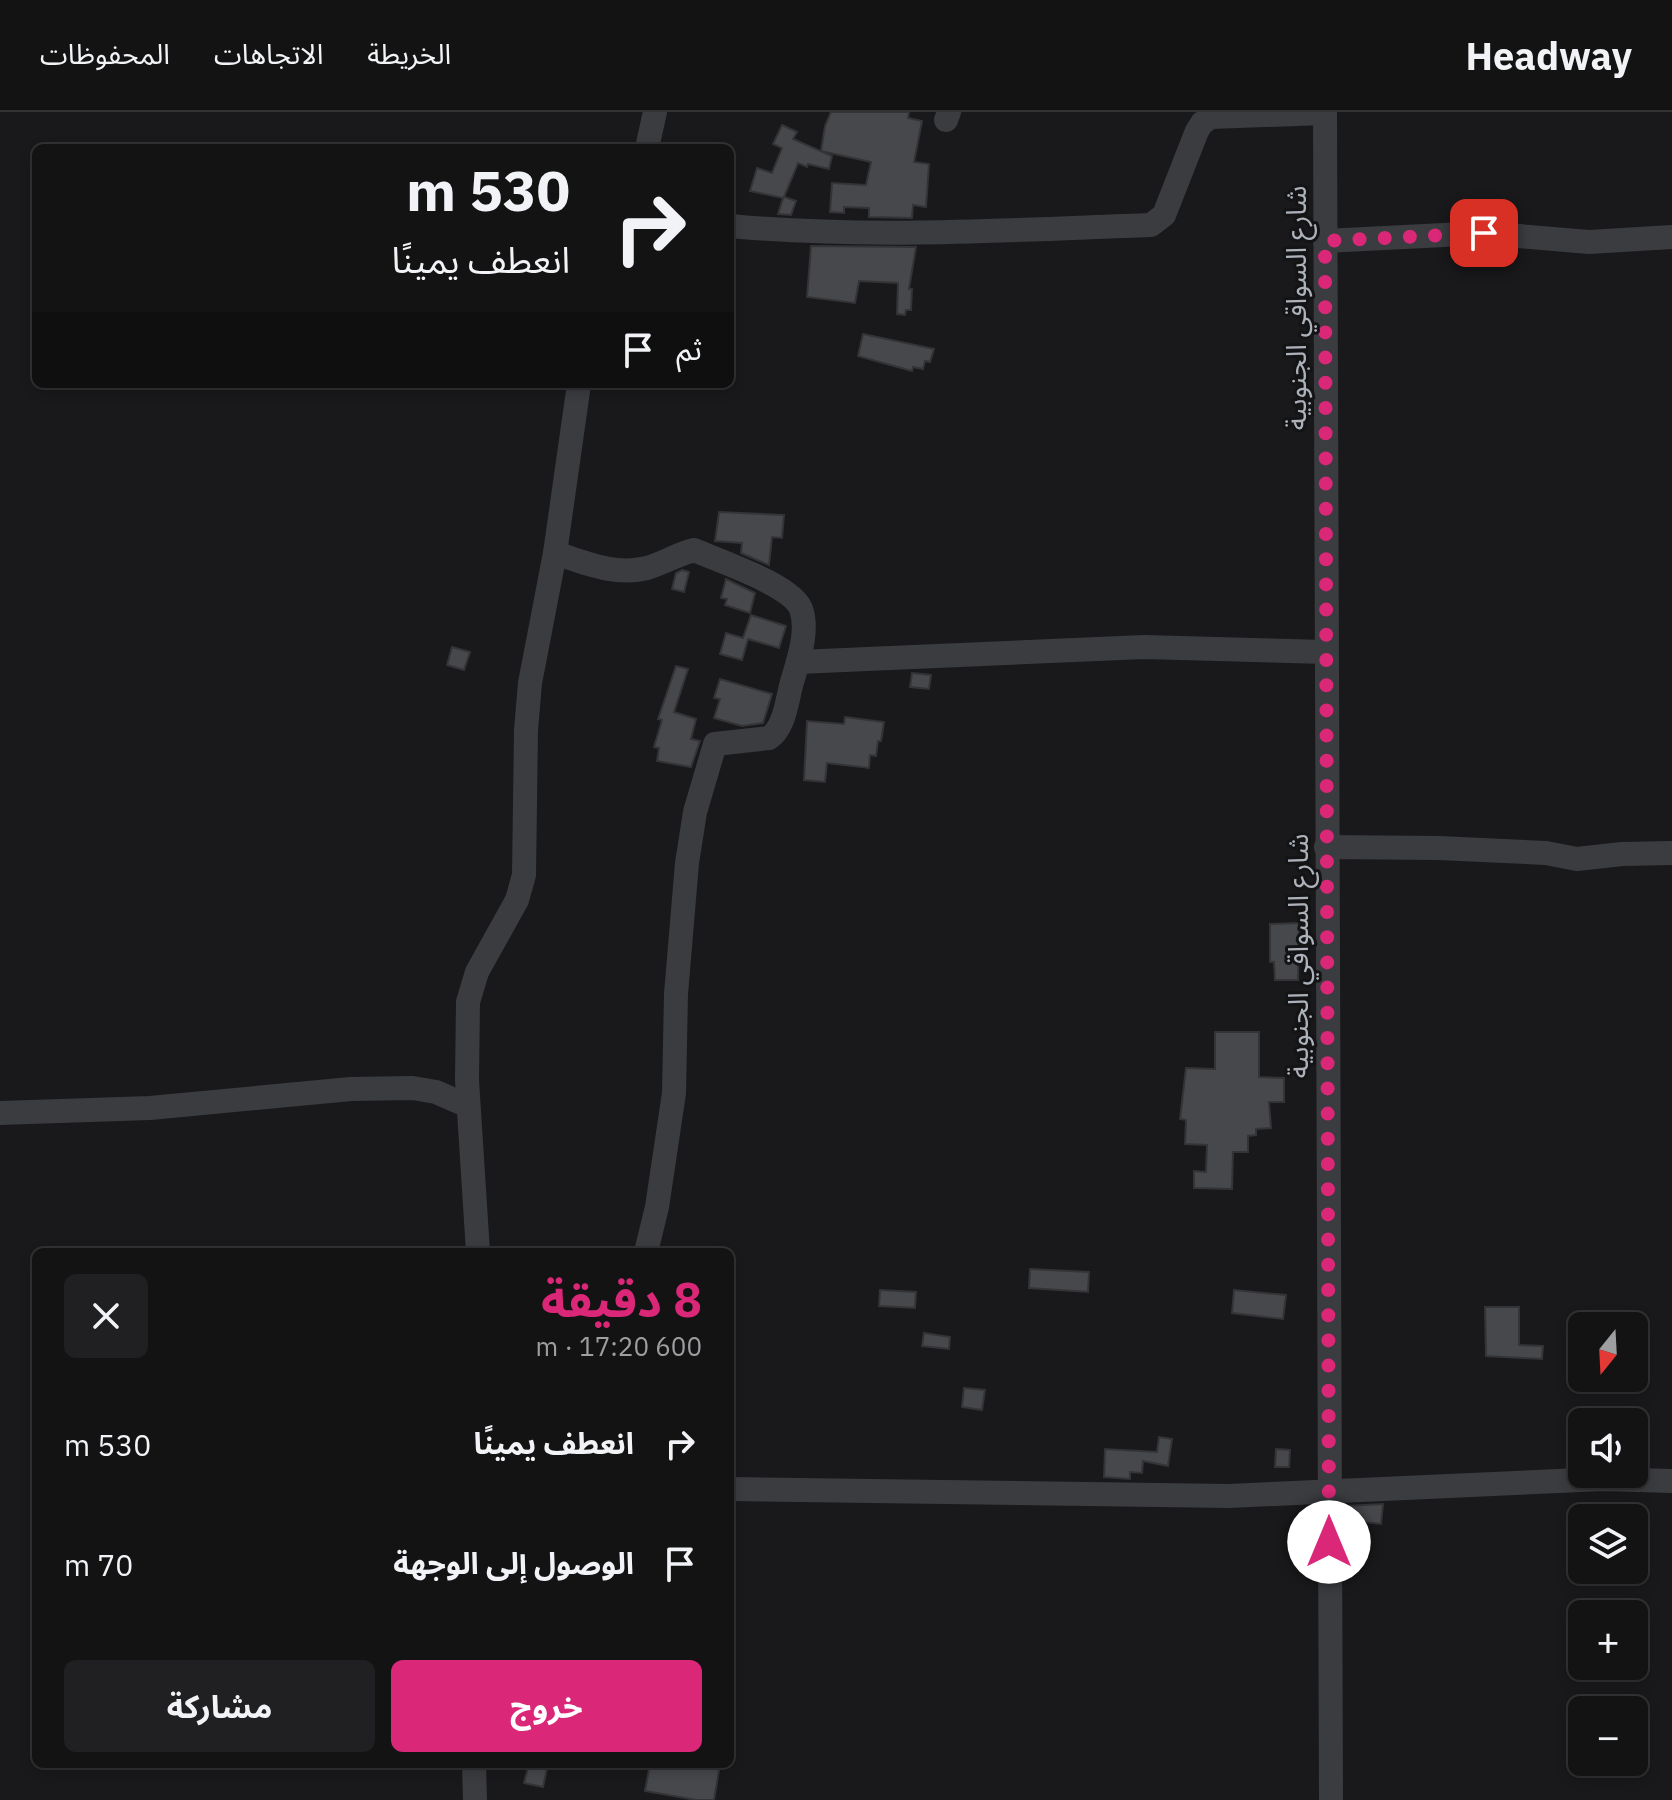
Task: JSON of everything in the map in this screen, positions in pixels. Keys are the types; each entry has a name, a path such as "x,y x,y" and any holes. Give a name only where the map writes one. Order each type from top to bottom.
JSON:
{"street":[{"path":"648,144 655,112"},
{"path":"734,226 801,232 923,234 1151,225 1164,215 1197,131 1211,117 1325,113"},
{"name":"شارع السواقي الجنوبية","path":"1325,113 1331,1800"},
{"path":"1325,241 1484,233 1589,242 1672,237"},
{"path":"478,1248 468,1106 467,1018 472,987 494,938 517,900 524,875 526,730 530,683 555,553 578,388"},
{"path":"555,553 610,571 625,572 646,568 694,550 778,588 797,602 802,612 798,662 775,734 761,739 715,744 695,812 687,863 676,994 674,1093 657,1207 647,1248"},
{"path":"798,662 1144,647 1326,652"},
{"path":"1326,847 1546,853 1577,859 1672,853"},
{"path":"0,1113 150,1108 351,1089 413,1088 436,1092 468,1106"},
{"path":"734,1489 1229,1496 1603,1479 1672,1481"},
{"path":"474,1768 475,1800"}],"building":[{"path":"831,112 909,112 908,118 922,121 914,162 929,164 926,207 913,205 912,218 869,217 869,208 844,207 844,213 830,212 832,183 866,185 871,162 821,151"},
{"path":"782,125 797,132 793,139 832,156 829,169 798,163 784,197 796,201 791,215 778,214 783,198 750,191 757,168 772,173 782,148 773,144"},
{"path":"811,246 916,247 909,289 912,289 911,310 906,310 905,315 897,314 898,283 859,281 855,303 807,297"},
{"path":"863,334 934,349 930,362 925,361 923,369 913,367 912,371 858,356"},
{"path":"719,512 784,515 782,538 772,537 769,565 741,553 742,543 715,541"},
{"path":"682,570 689,572 684,592 672,589 676,573"},
{"path":"726,579 755,593 750,613 725,605 727,599 721,598"},
{"path":"751,615 786,626 779,648 748,639 742,660 720,654 726,633 743,638"},
{"path":"452,647 470,652 464,670 447,665"},
{"path":"676,666 688,669 674,712 696,719 691,739 700,741 691,767 657,761 659,748 654,747 662,720 658,719"},
{"path":"912,673 931,675 929,689 910,687"},
{"path":"720,679 772,694 763,723 742,726 714,718 720,699 714,698"},
{"path":"845,717 884,722 876,756 870,755 869,768 827,763 825,782 804,780 807,721 844,724"},
{"path":"1299,923 1298,980 1275,980 1274,962 1270,962 1270,924"},
{"path":"1215,1032 1259,1032 1259,1077 1284,1078 1284,1102 1269,1102 1271,1128 1256,1129 1256,1135 1248,1136 1248,1152 1233,1152 1232,1189 1194,1188 1194,1171 1206,1172 1207,1145 1185,1144 1186,1120 1180,1119 1186,1068 1215,1069"},
{"path":"1030,1269 1089,1272 1088,1292 1029,1288"},
{"path":"880,1290 916,1292 915,1308 879,1306"},
{"path":"1234,1290 1286,1295 1283,1319 1232,1313"},
{"path":"1485,1307 1519,1307 1519,1345 1543,1346 1542,1359 1486,1356"},
{"path":"924,1333 950,1337 949,1349 922,1346"},
{"path":"964,1388 985,1390 982,1410 962,1407"},
{"path":"1159,1437 1172,1439 1168,1466 1143,1461 1142,1473 1130,1472 1130,1479 1104,1477 1105,1449 1157,1452"},
{"path":"1276,1449 1290,1450 1289,1467 1275,1467"},
{"path":"1383,1504 1381,1524 1354,1521 1354,1537 1345,1538 1345,1506"},
{"path":"528,1768 547,1768 543,1787 524,1783"},
{"path":"649,1768 719,1768 714,1800 645,1791"}],"route":[{"path":"1329,1542 1325,241 1484,233"}]}
